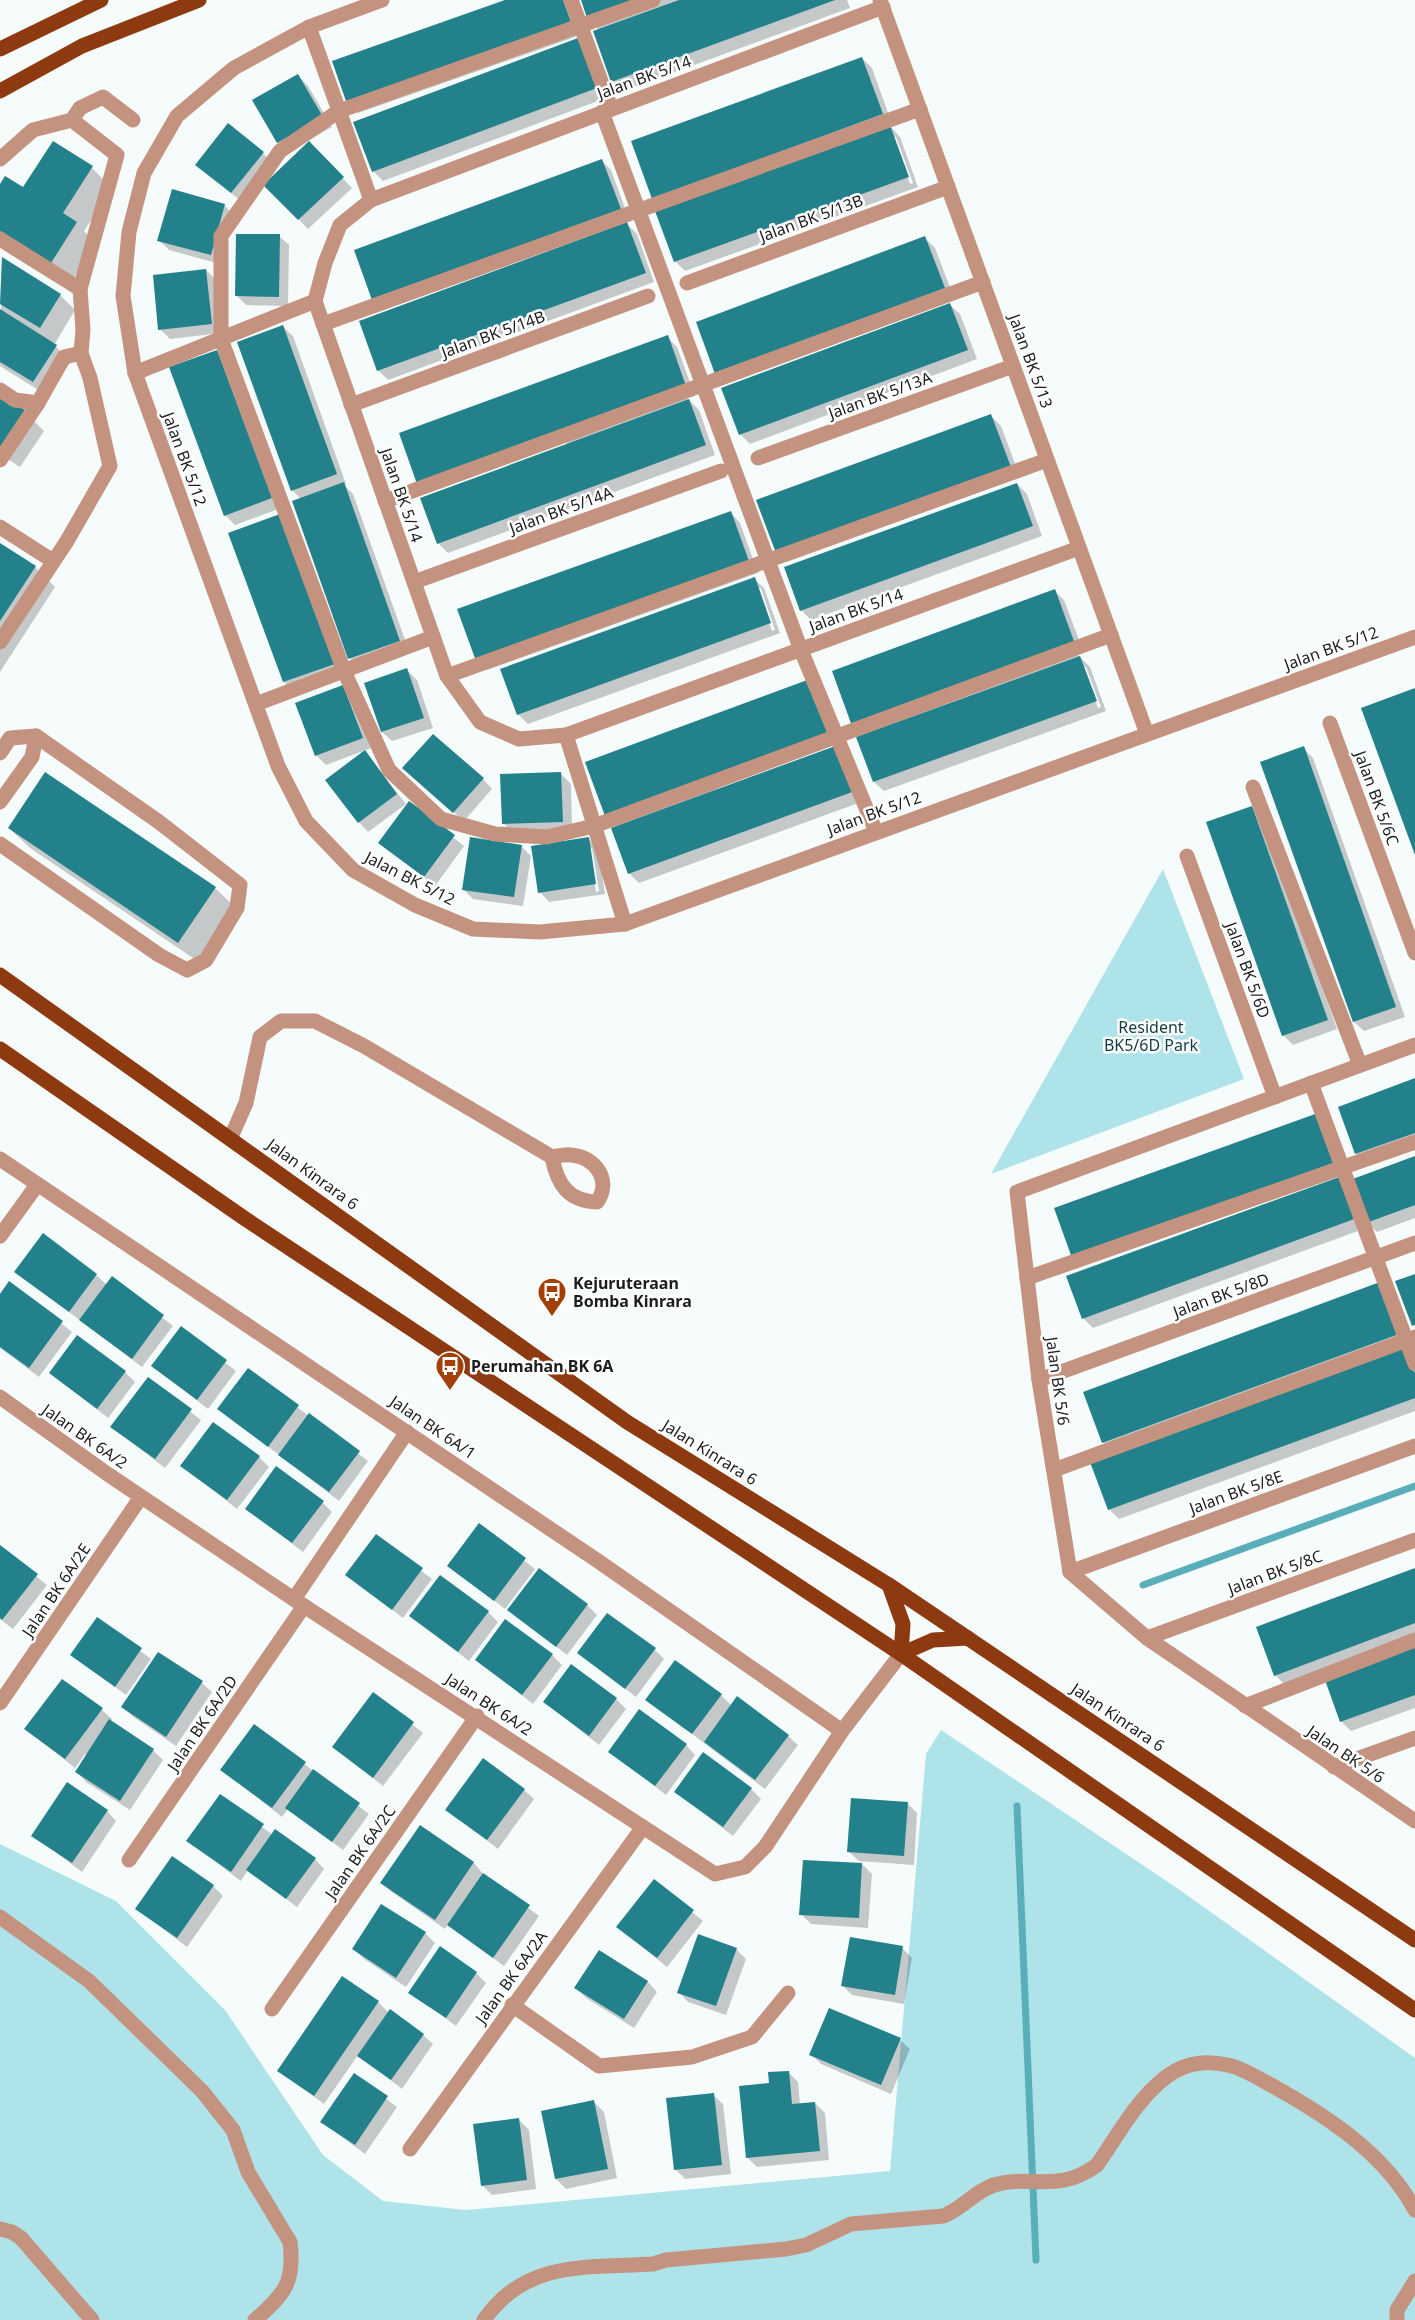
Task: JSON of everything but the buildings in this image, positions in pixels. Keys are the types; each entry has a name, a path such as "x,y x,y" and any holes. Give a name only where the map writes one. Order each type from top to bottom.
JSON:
{"main road":[{"path":"0,49 100,0"},
{"path":"0,91 82,46 199,0"},
{"name":"Jalan Kinrara 6","path":"0,975 231,1137 627,1422 889,1585 1415,1940"},
{"path":"0,1050 244,1218 901,1654 1415,2010"},
{"path":"889,1585 903,1624 901,1654"},
{"path":"901,1654 933,1640 968,1638"}],"street":[{"name":"Jalan BK 5/12","path":"382,0 309,27 234,68 177,117 144,174 129,232 123,296 135,373 278,766 306,821 353,870 415,905 473,929 540,933 625,924 1415,637"},
{"path":"571,0 638,211 801,650 876,832"},
{"path":"653,0 339,111 280,151 221,236 221,339 344,671 389,770 441,819 495,834 547,837 594,826 1111,635"},
{"name":"Jalan BK 5/13","path":"882,3 1147,734"},
{"name":"Jalan BK 5/14","path":"882,3 371,200 340,225 325,263 315,301 447,676 480,722 519,739 566,735 1079,549"},
{"path":"309,27 371,200"},
{"path":"0,159 33,130 72,120 80,108 103,97 133,120"},
{"path":"323,324 920,110"},
{"path":"0,642 53,561 110,466 90,378 81,353 83,330 80,289 117,155 72,120"},
{"name":"Jalan BK 5/13B","path":"687,283 948,187"},
{"path":"0,239 80,289"},
{"path":"385,501 983,282"},
{"name":"Jalan BK 5/14B","path":"351,405 648,296"},
{"path":"135,373 315,301"},
{"path":"1,457 38,403 64,357 81,353"},
{"name":"Jalan BK 5/13A","path":"758,458 1013,366"},
{"path":"0,390 15,400 38,403"},
{"path":"447,676 1047,460"},
{"name":"Jalan BK 5/14A","path":"414,582 721,471"},
{"path":"0,526 53,561"},
{"path":"256,705 433,637"},
{"name":"Jalan BK 5/6C","path":"1330,723 1415,953"},
{"path":"566,735 625,924"},
{"path":"0,753 10,738 36,736 159,822 240,885 237,908 206,960 187,970 159,955 0,843"},
{"path":"0,802 32,757 36,736"},
{"path":"1253,787 1360,1065"},
{"name":"Jalan BK 5/6D","path":"1187,856 1275,1097"},
{"path":"231,1137 246,1103 260,1037 282,1021 315,1021 364,1046 552,1157"},
{"name":"Jalan BK 5/6","path":"1415,1045 1017,1192 1038,1380 1070,1572 1147,1638 1415,1821"},
{"path":"1311,1083 1376,1258 1411,1338 1415,1364"},
{"path":"1027,1278 1415,1142"},
{"name":"Jalan BK 6A/1","path":"0,1159 407,1432 842,1731"},
{"path":"0,1236 37,1185"},
{"name":"Jalan BK 5/8D","path":"1038,1380 1415,1243"},
{"path":"1054,1470 1411,1338"},
{"name":"Jalan BK 6A/2","path":"0,1397 141,1497 716,1874 745,1867 765,1847 842,1731 901,1654"},
{"name":"Jalan BK 6A/2D","path":"129,1860 299,1602 407,1432"},
{"name":"Jalan BK 5/8E","path":"1070,1572 1415,1446"},
{"name":"Jalan BK 6A/2E","path":"0,1703 141,1497"},
{"name":"Jalan BK 5/8C","path":"1147,1638 1415,1540"},
{"path":"1245,1707 1415,1640"},
{"name":"Jalan BK 6A/2C","path":"272,2009 477,1716"},
{"path":"1334,1767 1415,1738"},
{"name":"Jalan BK 6A/2A","path":"410,2149 643,1827"},
{"path":"0,1917 89,1981 202,2091 233,2130 248,2172 290,2242 292,2256 289,2285 255,2320"},
{"path":"512,2005 599,2067 692,2057 752,2037 788,1993"},
{"path":"484,2320 495,2303 510,2290 538,2275 564,2270 653,2264 666,2260 806,2246 851,2224 943,2216 955,2211 985,2188 996,2184 1052,2183 1085,2174 1097,2165 1156,2086 1175,2071 1203,2062 1229,2065 1318,2111 1353,2139 1394,2178 1415,2210"},
{"path":"1,2229 21,2238 92,2320"},
{"path":"1397,2320 1397,2310 1415,2281"}],"green space":[{"name":"Resident BK5/6D Park","path":"1163,869 1244,1079 991,1174"},
{"path":"941,1730 1177,1888 1415,2058 1415,2320 0,2320 0,1844 116,1901 225,2010 323,2155 383,2201 466,2210 890,2171 926,1754"}],"waterway":[{"path":"1143,1585 1415,1486"},
{"path":"1017,1806 1036,2260"}],"place":[{"name":"Kejuruteraan Bomba Kinrara","path":"552,1318"},
{"name":"Perumahan BK 6A","path":"450,1392"}]}
